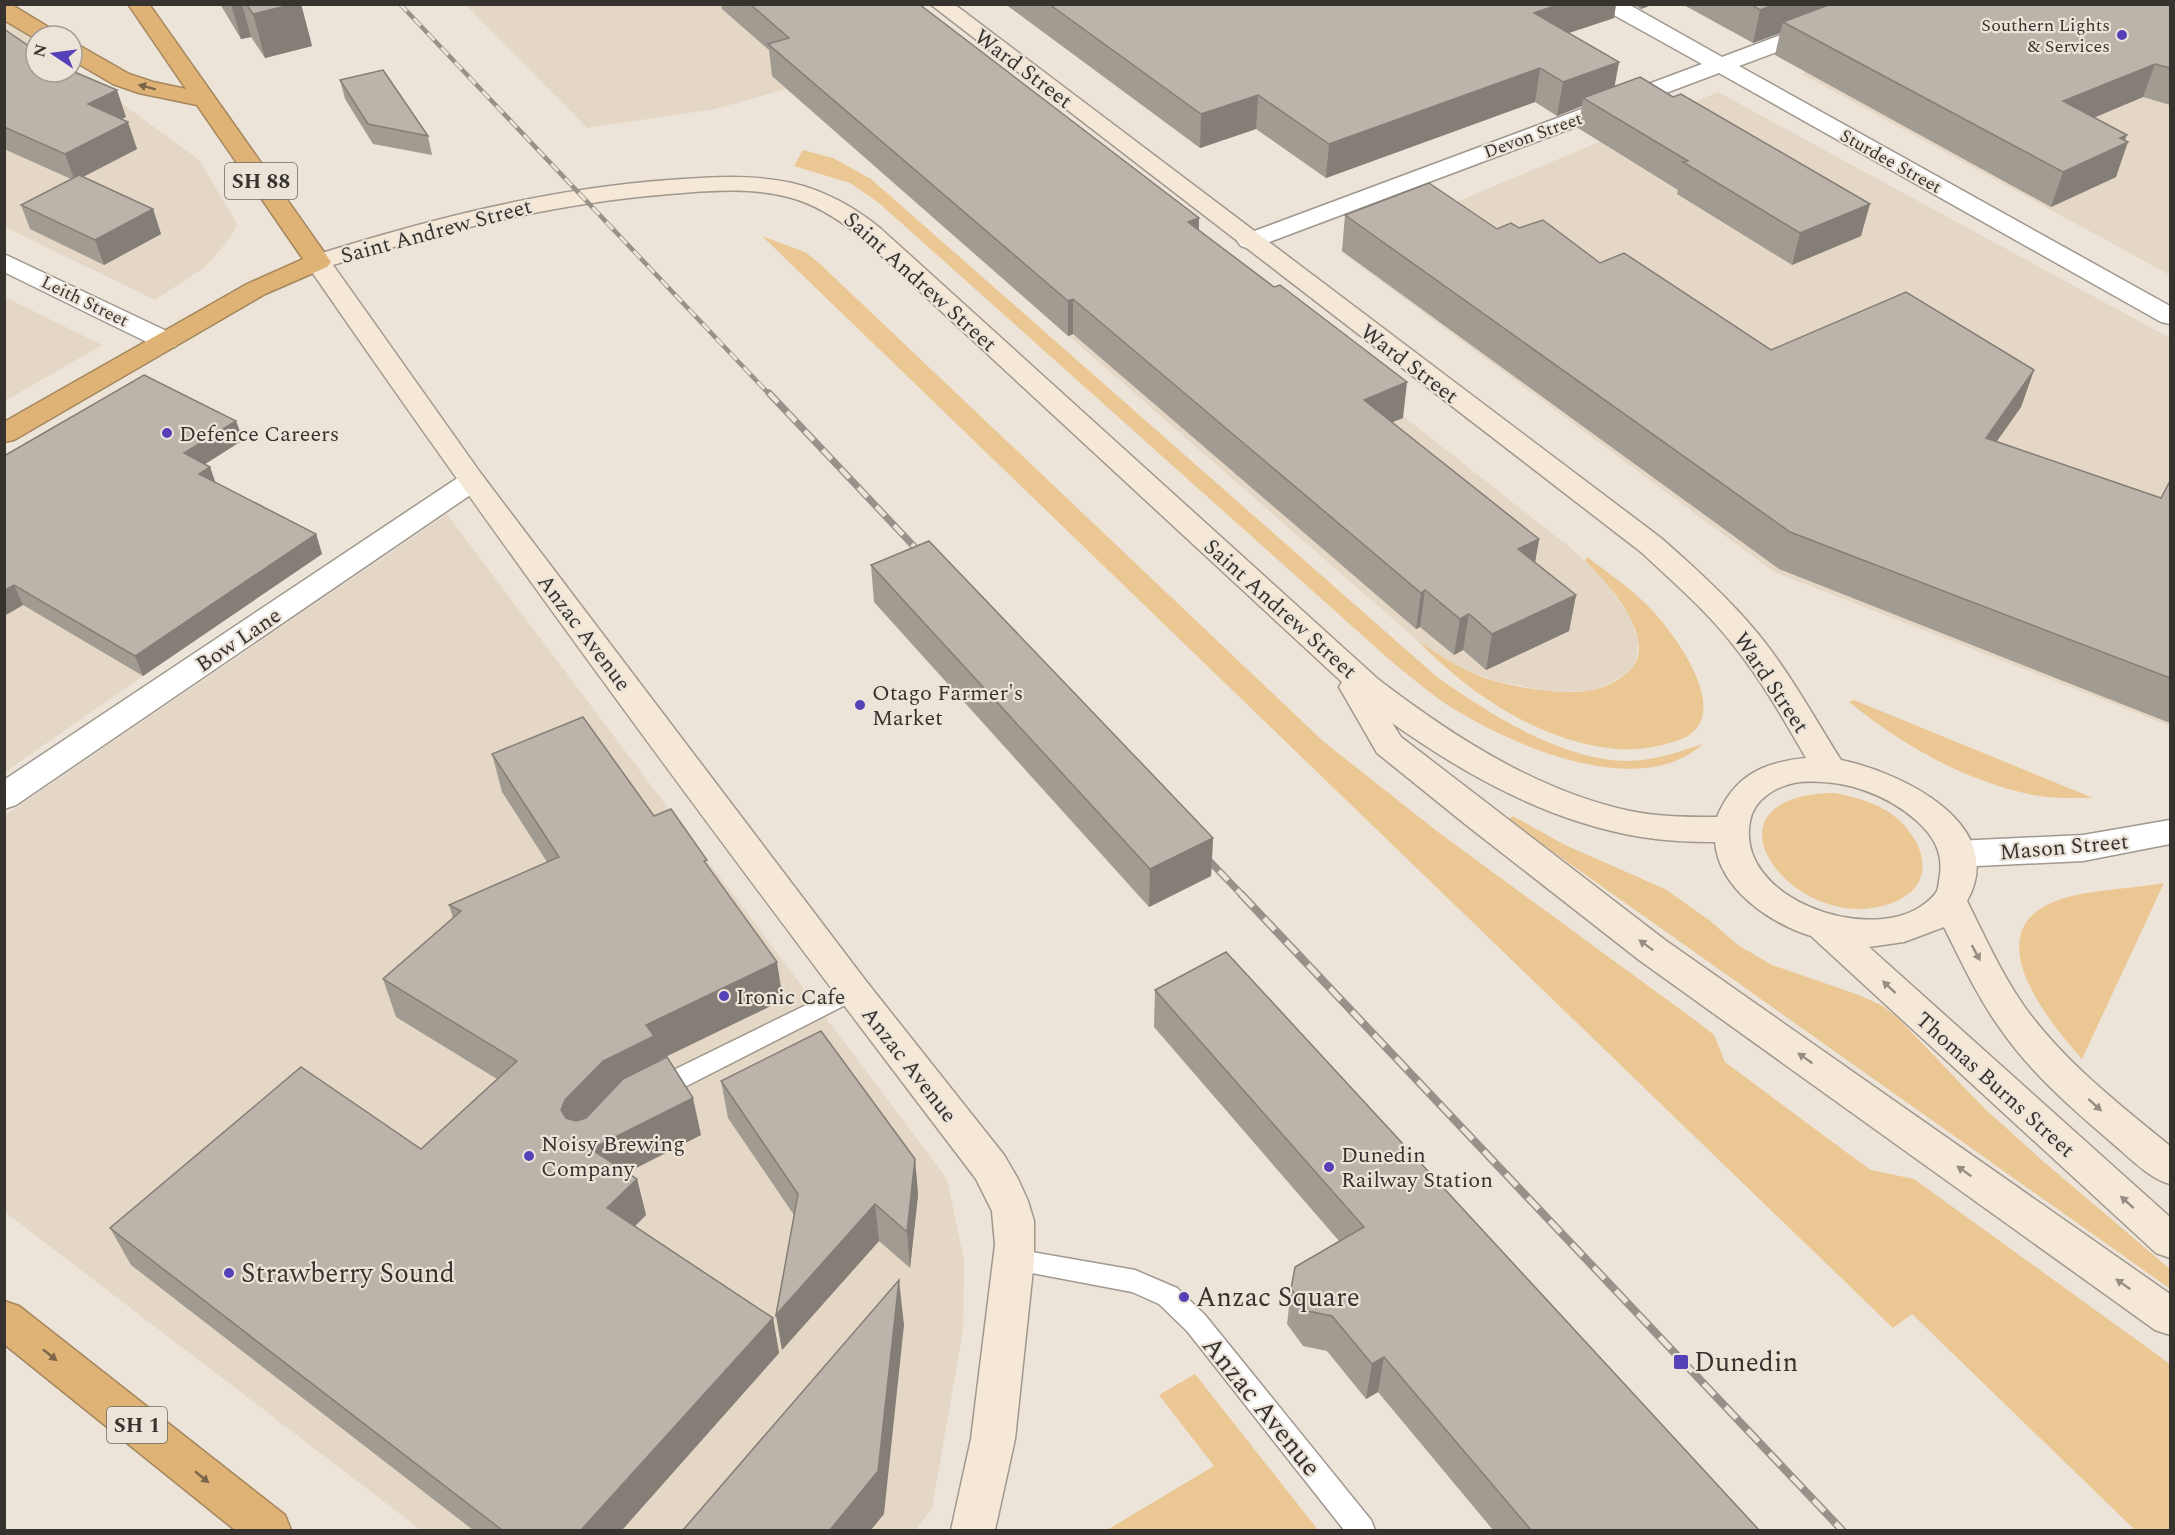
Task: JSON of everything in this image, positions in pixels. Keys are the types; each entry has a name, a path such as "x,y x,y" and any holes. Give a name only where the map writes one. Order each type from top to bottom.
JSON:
{"highway":[{"name":"Anzac Avenue","path":"138,4 318,262"},
{"path":"4,10 27,24"},
{"path":"84,58 121,79 147,88 204,100"},
{"name":"Saint Andrew Street","path":"4,434 256,289 318,262"},
{"name":"SH 1","path":"4,1319 269,1530"}],"main road":[{"name":"Ward Street","path":"940,4 1651,545 1732,623 1830,770"},
{"name":"Saint Andrew Street","path":"318,262 463,219 555,199 603,192 712,184 747,184 804,193 830,203 871,233 1368,688 1420,728 1489,769 1574,807 1630,824 1655,828 1730,830"},
{"name":"Anzac Avenue","path":"318,262 472,481 853,991 990,1167 1007,1193 1014,1212 1017,1233 993,1439 973,1530"},
{"path":"1341,663 1389,744 1477,815 1652,950 2170,1317"},
{"path":"1830,770 1872,779 1910,797 1924,807 1945,829 1956,854 1959,866 1958,879 1949,901 1929,920 1898,931 1861,933 1823,926 1785,909 1755,886 1743,872 1736,858 1731,844 1730,830 1736,809 1742,799 1760,783 1772,777 1799,771 1830,770"},
{"path":"1949,901 1976,954 2022,1031 2064,1077 2170,1168"},
{"name":"Thomas Burns Street","path":"1823,926 2170,1241"}],"street":[{"name":"Sturdee Street","path":"1611,4 2170,316"},
{"name":"Devon Street","path":"1250,241 1884,4"},
{"name":"Leith Street","path":"4,262 166,341"},
{"name":"Bow Lane","path":"4,797 472,481"},
{"name":"Mason Street","path":"1956,854 2083,848 2140,840 2170,832"}],"lane":[{"path":"632,1102 853,991"},
{"name":"Anzac Avenue","path":"1014,1260 1135,1281 1168,1296 1196,1323 1361,1530"}],"shaded area":[{"path":"466,5 881,5 1572,549 1605,581 1631,618 1638,641 1634,666 1626,675 1592,691 1553,692 1496,681 1465,670 1440,656 1417,640 786,89 715,109 587,128"},
{"path":"1989,5 2170,5 2170,275 1802,74"},
{"path":"4,21 24,34 24,84 84,84 84,76 199,160 237,224 231,237 205,267 155,300 5,227"},
{"path":"1718,92 2170,338 2170,726 1774,572 1340,251"},
{"path":"803,150 833,158 871,179 1437,677 1480,706 1551,744 1602,759 1627,761 1646,759 1665,756 1703,744 1676,761 1645,768 1611,768 1575,761 1506,737 1449,706 1391,661 879,203 850,183 794,166"},
{"path":"762,236 805,252 819,263 1324,742 1438,832 1703,1026 1714,1035 1725,1062 1850,1155 1871,1170 1914,1179 2170,1364 2170,1530 2135,1530 1912,1314 1893,1328"},
{"path":"5,297 102,345 5,401"},
{"path":"447,514 947,1179 964,1260 963,1330 932,1508 916,1530 421,1530 5,1212 4,816"},
{"path":"1587,557 1630,590 1656,614 1683,651 1694,672 1702,693 1703,713 1696,729 1679,740 1648,748 1616,749 1560,736 1507,712 1482,696 1437,660 1417,640 1466,670 1507,684 1537,690 1566,692 1587,691 1609,684 1633,667 1639,652 1637,635 1620,601 1585,561"},
{"path":"5,594 143,676 5,772"},
{"path":"1854,700 2093,798 2056,798 2033,795 1983,781 1913,747 1849,702"},
{"path":"1835,793 1862,800 1887,811 1911,833 1922,860 1922,873 1917,885 1906,896 1889,904 1853,909 1819,901 1791,884 1771,862 1762,838 1768,816 1791,800"},
{"path":"1513,816 1565,845 1665,889 1709,920 1738,945 1772,965 1859,995 1883,1006 1899,1019 1984,1108 2170,1269 2169,1288 1508,820"},
{"path":"2164,883 2082,1059 2039,1003 2027,980 2020,958 2020,936 2030,918 2051,903 2076,895"},
{"path":"1195,1374 1318,1530 1107,1530 1214,1466 1159,1395"}],"building":[{"path":"246,4 294,4 253,14"},
{"path":"750,4 919,4 1199,218 1188,222 1274,287 1280,285 1407,382 1364,400 1539,539 1518,549 1576,595 1492,634 1469,614 1460,619 1425,590 1421,593 1073,299 1068,301 768,44 789,38"},
{"path":"1049,4 1560,4 1534,13 1619,62 1563,82 1540,68 1329,144 1258,95 1201,114"},
{"path":"1750,4 1776,4 1760,10"},
{"path":"1831,4 2170,4 2170,68 2155,64 2063,101 2127,135 2120,138 2128,142 2063,172 1783,22"},
{"path":"4,29 24,43 24,84 84,84 84,76 117,90 88,104 128,122 65,154 4,127"},
{"path":"383,70 428,136 368,124 340,80"},
{"path":"1640,77 1673,97 1681,94 1870,204 1800,233 1683,162 1688,161 1583,98"},
{"path":"79,175 153,209 95,240 21,205"},
{"path":"1429,183 1497,229 1511,223 1519,228 1543,220 1600,263 1624,253 1771,350 1906,292 2034,370 1986,438 2161,498 2170,481 2170,678 1790,532 1345,215"},
{"path":"144,375 236,421 184,453 210,467 199,474 316,534 135,656 14,585 4,591 4,456"},
{"path":"929,541 1213,838 1150,869 871,565"},
{"path":"583,717 654,816 671,809 707,860 704,861 777,962 646,1025 654,1036 603,1061 565,1100 561,1110 566,1118 576,1121 586,1118 623,1079 667,1057 693,1098 591,1149 637,1179 607,1208 773,1318 581,1530 502,1530 110,1228 301,1067 421,1149 517,1061 383,979 461,911 449,905 559,857 492,754"},
{"name":"Dunedin Railway Station","path":"1226,952 1759,1530 1531,1530 1384,1357 1372,1364 1332,1316 1308,1311 1291,1289 1295,1267 1364,1227 1155,990"},
{"path":"821,1031 915,1159 907,1232 875,1204 776,1315 798,1194 721,1081"},
{"path":"899,1280 878,1471 830,1530 683,1530"}],"railway":[{"path":"400,4 770,395"},
{"path":"769,393 926,559"},
{"path":"1201,852 1243,896"},
{"path":"1242,895 1842,1530"}],"place":[{"name":"Southern Lights & Services","path":"2122,35"},
{"name":"Defence Careers","path":"167,433"},
{"name":"Otago Farmer's Market","path":"860,705"},
{"name":"Ironic Cafe","path":"724,996"},
{"name":"Noisy Brewing Company","path":"529,1156"},
{"name":"Dunedin Railway Station","path":"1329,1167"},
{"name":"Strawberry Sound","path":"229,1273"},
{"name":"Anzac Square","path":"1184,1297"},
{"name":"Dunedin","path":"1681,1362"}]}
